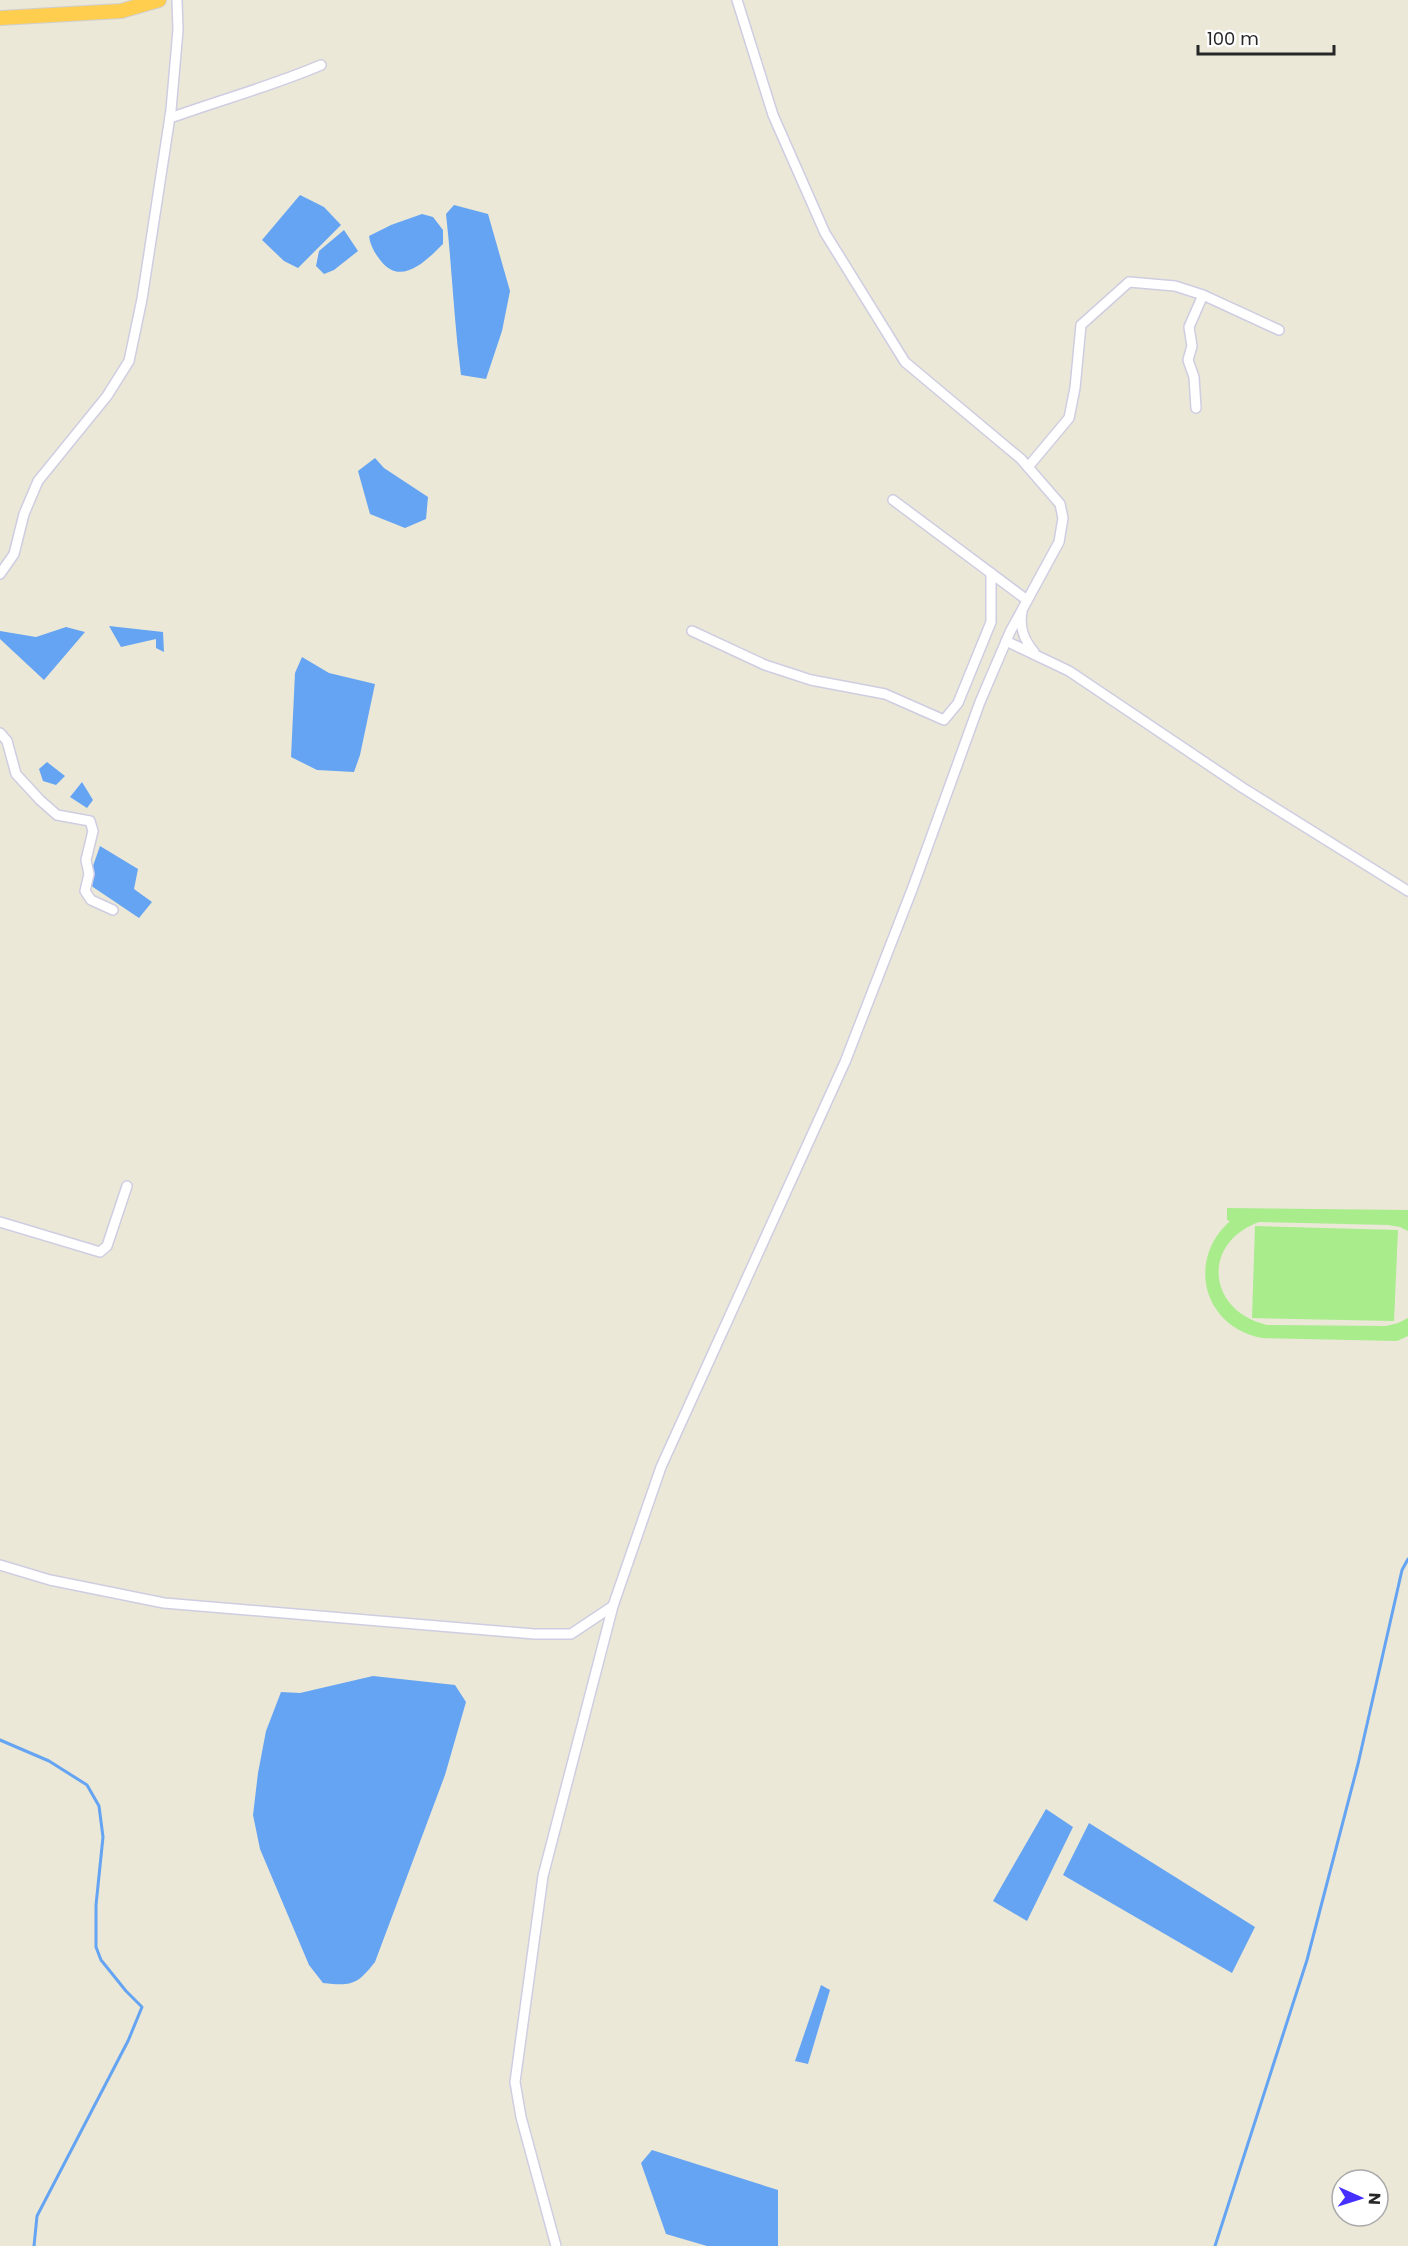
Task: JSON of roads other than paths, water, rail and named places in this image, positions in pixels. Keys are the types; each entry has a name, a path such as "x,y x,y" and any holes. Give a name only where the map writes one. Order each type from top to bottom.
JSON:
{"highway":[{"path":"0,18 121,11 159,0"}],"street":[{"path":"0,574 14,554 24,514 38,481 107,396 129,362 142,299 170,118 178,30 177,0"},
{"path":"556,2246 521,2117 515,2082 543,1876 613,1606 661,1467 846,1062 980,702 1006,641 1059,542 1062,518 1060,504 1028,467 905,362 825,233 773,115 737,0"},
{"path":"170,118 232,95 284,81 321,65"},
{"path":"1028,467 1069,418 1075,388 1081,325 1129,282 1175,286 1203,295 1279,330"},
{"path":"1196,408 1194,377 1188,360 1192,346 1189,327 1203,295"},
{"path":"893,500 991,573 1025,604"},
{"path":"692,631 765,665 811,680 885,694 944,720 958,703 991,622 991,573"},
{"path":"1025,604 1021,619 1022,630 1026,642 1042,658"},
{"path":"1006,641 1069,671 1243,788 1408,891"},
{"path":"0,733 7,741 16,774 40,800 57,815 90,821 93,831 86,860 89,874 85,891 91,900 113,910"},
{"path":"0,1222 100,1252 107,1246 127,1186"},
{"path":"0,1565 50,1580 164,1603 534,1634 572,1634 613,1606"}],"water":[{"path":"300,195 324,207 341,225 298,268 284,261 262,240"},
{"path":"454,205 488,214 510,291 502,331 486,379 461,375 446,214"},
{"path":"422,214 433,217 443,230 443,244 413,268 397,272 389,268 375,252 369,236"},
{"path":"344,230 358,251 334,270 324,274 316,266 319,251"},
{"path":"375,458 384,468 428,497 426,519 405,528 370,514 358,471"},
{"path":"109,626 163,632 164,652 156,648 156,639 121,647"},
{"path":"66,627 85,632 44,680 0,639 0,631 36,637"},
{"path":"302,657 329,673 375,684 360,755 354,772 317,770 291,757 295,673"},
{"path":"47,762 65,776 56,785 43,781 39,769"},
{"path":"82,782 93,800 87,808 70,797"},
{"path":"100,846 138,869 134,889 152,902 139,918 87,883"},
{"path":"373,1676 455,1685 466,1702 445,1775 375,1962 358,1980 347,1984 323,1983 309,1965 260,1849 253,1815 258,1773 266,1731 281,1692 300,1693"},
{"path":"1046,1809 1073,1827 1027,1921 993,1901"},
{"path":"1089,1823 1255,1927 1232,1973 1063,1875"},
{"path":"821,1985 830,1990 808,2064 795,2061"},
{"path":"652,2150 778,2190 778,2246 707,2246 666,2234 641,2163"}],"waterway":[{"path":"1215,2246 1307,1960 1358,1764 1402,1570 1408,1559"},
{"path":"0,1740 49,1761 87,1785 99,1806 103,1837 96,1905 96,1947 101,1960 142,2007 128,2041 37,2216 34,2246"}]}
